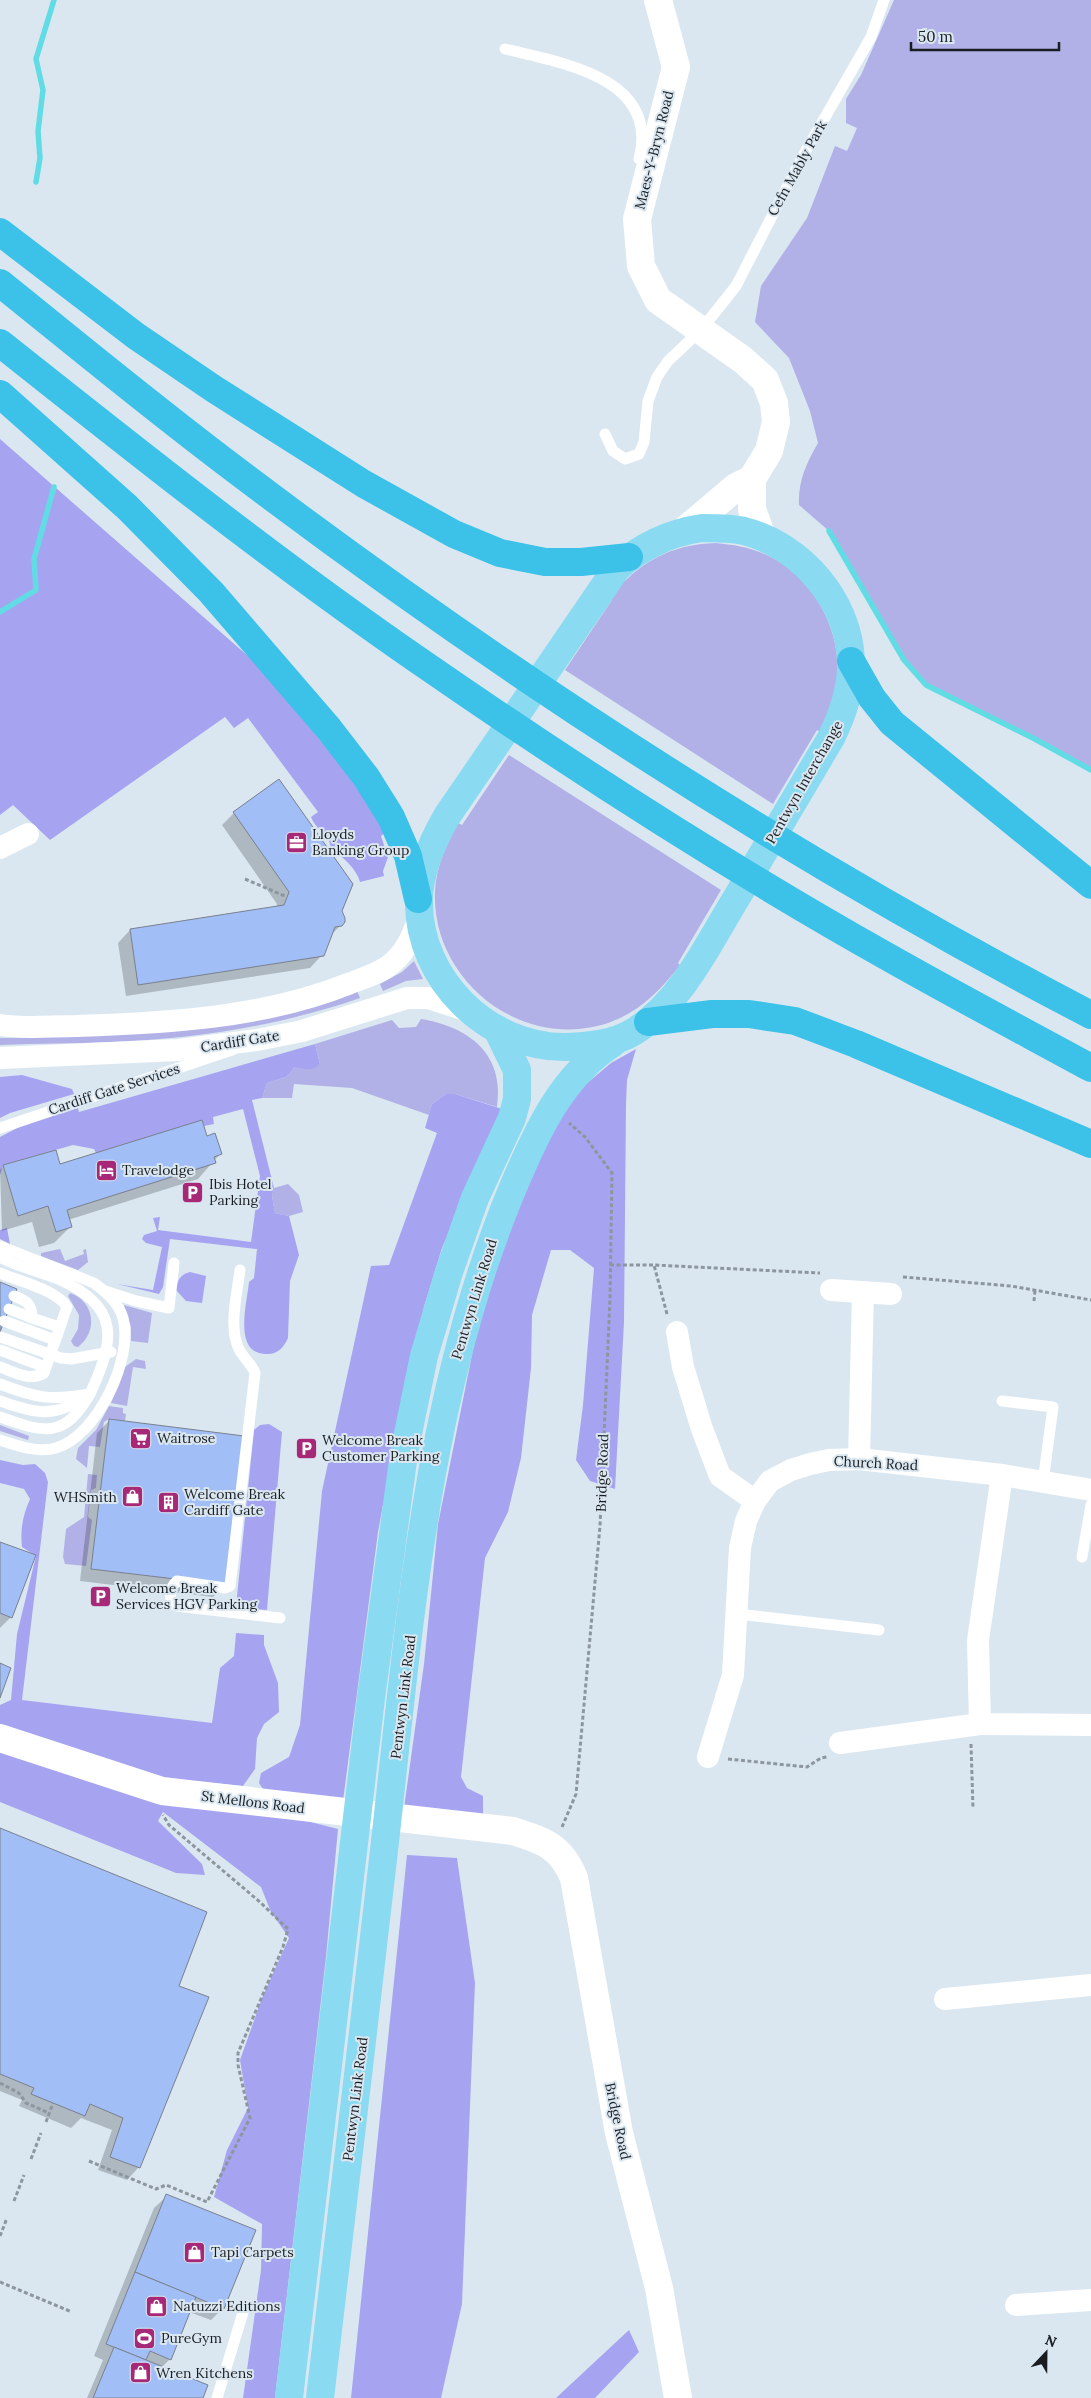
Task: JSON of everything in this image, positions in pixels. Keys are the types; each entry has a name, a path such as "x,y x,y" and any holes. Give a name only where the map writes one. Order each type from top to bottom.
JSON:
{"highway":[{"path":"0,232 136,336 214,389 356,479 454,534 500,553 545,562 581,562 629,557"},
{"path":"0,283 249,480 540,686 682,778 850,881 1091,1015"},
{"path":"0,343 189,493 414,657 489,708 735,866 887,957 1091,1068"},
{"path":"0,394 127,507 197,578 329,728 366,776 394,822 408,856 419,908"},
{"path":"851,661 872,698 892,723 1091,886"},
{"path":"648,1022 712,1014 749,1014 795,1021 856,1044 1091,1144"}],"main road":[{"name":"Maes-Y-Bryn Road","path":"658,0 676,67 637,219 641,266 658,300 743,360 765,380 774,403 776,422 773,440 752,479 752,509 762,537"},
{"name":"Maes-Y-Bryn Road","path":"684,531 736,488 752,479"},
{"name":"Pentwyn Interchange","path":"722,528 743,531 762,537 791,552 803,562 825,588 844,624 851,661 847,700 831,738 692,972 669,1002 648,1022 617,1040 589,1045 559,1047 532,1043 497,1029 473,1013 453,994 436,970 424,939 419,908 431,849 447,816 598,591 616,569 629,557 660,539 684,531 722,528"},
{"path":"289,2398 370,1698 396,1504 424,1356 467,1221 512,1118 517,1100 517,1070 497,1029"},
{"name":"Pentwyn Link Road","path":"320,2398 425,1516 442,1422 475,1289 519,1174 552,1107 578,1071 617,1040"},
{"name":"St Mellons Road","path":"0,1738 152,1788 328,1811 513,1831 554,1847"},
{"name":"Bridge Road","path":"554,1847 568,1863 574,1878 619,2133 659,2288 678,2398"}],"street":[{"path":"0,848 28,834"},
{"name":"Cardiff Gate","path":"0,1025 44,1027 160,1022 235,1013 299,1000 338,988 388,967 407,947 419,908"},
{"name":"Cardiff Gate","path":"0,1058 178,1050 257,1040 302,1031 407,998 428,998 473,1013"},
{"path":"831,1290 891,1294"},
{"path":"859,1459 863,1292"},
{"path":"677,1332 683,1367 702,1429 720,1476 755,1501"},
{"name":"Church Road","path":"708,1757 733,1675 738,1614 740,1548 746,1521 755,1501 770,1481 791,1470 829,1460 859,1459 1002,1475 1091,1490"},
{"path":"980,1724 978,1640 1002,1475"},
{"path":"840,1743 980,1724 1091,1725"},
{"path":"945,1999 1091,1985"},
{"path":"1016,2305 1091,2300"}],"lane":[{"name":"Cefn Mably Park","path":"605,434 613,451 625,459 639,454 644,442 648,401 657,377 668,361 702,330 736,286 768,220 870,37 884,0"},
{"path":"506,49 571,65 612,84 633,102 642,122 642,147 636,170"},
{"path":"633,188 632,198 637,219"},
{"name":"Cardiff Gate Services","path":"0,1128 216,1057 257,1040"},
{"path":"0,1246 86,1278 104,1290 136,1301 169,1308 174,1263"},
{"path":"0,1257 57,1279 89,1296 101,1310 106,1322 108,1343 90,1394 74,1417 64,1425 52,1429 39,1429 0,1417"},
{"path":"240,1270 234,1316 235,1339 239,1350 255,1373 230,1586 225,1588 177,1581 170,1590 170,1596 176,1606 280,1618"},
{"path":"0,1273 63,1300 67,1307 44,1373 37,1377 28,1377 0,1367"},
{"path":"0,1440 17,1446 43,1450 61,1446 78,1437 92,1422 104,1402 122,1351 124,1326 122,1316 118,1307 104,1290"},
{"path":"14,1296 27,1301 32,1307 32,1318"},
{"path":"9,1309 59,1328"},
{"path":"4,1322 55,1340"},
{"path":"0,1337 71,1359 122,1351"},
{"path":"0,1350 45,1367"},
{"path":"0,1384 50,1399 90,1394"},
{"path":"0,1401 23,1410 55,1412 73,1405 90,1394"},
{"path":"1002,1401 1053,1408 1043,1482"},
{"path":"1082,1557 1091,1505"},
{"path":"738,1614 879,1630"},
{"path":"217,2398 245,2306"}],"path":[{"path":"245,879 287,897"},
{"name":"Bridge Road","path":"554,1847 576,1794 600,1526 612,1173 585,1137 566,1120"},
{"path":"610,1265 654,1266"},
{"path":"1034,1301 1035,1290"},
{"path":"973,1809 970,1739 980,1724"},
{"path":"89,2161 156,2189 166,2185 207,2202 250,2118 238,2065 238,2053 284,1947 288,1929 260,1902 169,1825 154,1801 152,1788"},
{"path":"0,2083 19,2094 26,2103 49,2113"},
{"path":"46,2122 53,2103"},
{"path":"31,2159 41,2133"},
{"path":"14,2201 24,2175"},
{"path":"0,2236 7,2218"},
{"path":"0,2282 72,2312"}],"shaded area":[{"path":"894,0 1091,0 1091,770 1033,738 926,685 904,660 829,531 799,505 800,488 804,473 818,443 810,411 789,358 755,322 761,286 807,218 835,146 847,151 857,128 846,123 846,99 861,75"},
{"path":"0,439 257,664 360,788 386,832 381,836 388,857 383,871 384,876 360,882 353,868 332,848 328,839 311,817 318,812 248,718 234,728 225,717 50,840 13,805 0,815"},
{"path":"716,543 740,546 763,553 793,572 818,601 827,618 833,636 838,674 832,703 820,732 817,730 773,804 565,670 612,600 610,598 632,575 644,565 670,552 684,547"},
{"path":"509,755 721,890 678,963 680,965 672,976 644,1003 633,1011 610,1022 597,1026 566,1029 536,1025 508,1014 483,998 462,976 447,950 437,922 435,891 440,864 458,823 462,825"},
{"path":"414,961 423,979 406,981 383,991 380,984 402,972"},
{"path":"357,991 360,998 330,1008 268,1023 206,1034 96,1043 0,1045 0,1038 34,1038"},
{"path":"421,1019 455,1029 480,1046 489,1058 495,1072 498,1089 497,1107 455,1094 446,1094 432,1104 429,1115 352,1088 294,1084 292,1098 262,1098 267,1083 286,1077 295,1067 320,1064 315,1044 392,1020 399,1028 416,1027"},
{"path":"315,1044 320,1064 317,1067 305,1069 295,1067 286,1077 267,1083 262,1098 252,1100 274,1188 272,1196 275,1213 289,1216 299,1255 290,1281 288,1338 283,1347 275,1353 257,1352 250,1347 244,1327 249,1282 254,1278 257,1249 170,1239 163,1287 159,1294 117,1284 153,1290 162,1247 146,1243 142,1239 144,1235 157,1231 153,1218 160,1217 158,1230 251,1242 260,1176 243,1109 213,1117 214,1124 204,1126 202,1121 96,1153 94,1149 73,1145 3,1165 0,1175 0,1137 23,1125 78,1108 79,1112"},
{"path":"636,1049 627,1080 624,1322 615,1489 590,1481 576,1460 583,1405 594,1268 570,1250 551,1250 532,1315 531,1368 521,1458 508,1512 485,1558 461,1777 467,1788 483,1796 483,1815 404,1808 424,1664 438,1524 481,1310 500,1251 555,1125 580,1089 611,1063"},
{"path":"22,1075 72,1089 74,1094 10,1113 0,1118 0,1077"},
{"path":"446,1094 455,1094 502,1109 442,1248 424,1307 402,1402 378,1532 343,1801 263,1789 259,1783 261,1773 289,1757 300,1725 322,1491 371,1266 389,1265 437,1133 425,1128 432,1104"},
{"path":"288,1184 299,1195 303,1212 289,1216 275,1213 272,1196 274,1188"},
{"path":"7,1228 10,1244 0,1239 0,1230"},
{"path":"60,1249 65,1261 84,1254 83,1250 86,1249 88,1262 78,1270 41,1256 41,1253"},
{"path":"190,1272 206,1276 202,1303 186,1301 176,1290 180,1278"},
{"path":"70,1293 84,1303 89,1309 91,1317 89,1333 78,1347 74,1346 71,1341 78,1329 79,1315 68,1296"},
{"path":"124,1305 152,1313 148,1343 131,1341 131,1327"},
{"path":"136,1359 145,1361 146,1369 133,1367 127,1406 111,1403 125,1367"},
{"path":"109,1406 123,1408 123,1413 126,1414 125,1421 109,1419 104,1422 100,1447 89,1446 87,1468 76,1459 78,1448 96,1430"},
{"path":"269,1424 282,1432 267,1610 242,1608 238,1603 237,1596 254,1430 260,1425"},
{"path":"0,1425 29,1436 28,1440 0,1431"},
{"path":"0,1460 23,1465 35,1464 45,1473 48,1482 22,1700 212,1723 220,1668 234,1656 236,1633 264,1635 264,1645 278,1683 279,1712 264,1724 257,1738 255,1769 243,1786 152,1777 0,1733 0,1705 11,1700 17,1634 36,1556 22,1547 21,1534 23,1522 30,1499 24,1489 0,1483"},
{"path":"88,1474 97,1475 96,1488 91,1490 88,1517 92,1520 86,1566 65,1564 63,1557 66,1529 84,1517"},
{"path":"0,1742 338,1829 326,1957 275,2398 243,2398 261,2270 262,2224 214,2197 227,2150 248,2108 240,2060 262,1998 289,1938 271,1912 261,1887 163,1812 158,1821 202,1864 205,1875 176,1873 0,1802"},
{"path":"407,1855 457,1858 475,1983 462,2304 441,2398 351,2398"},
{"path":"629,2330 639,2352 595,2398 556,2398"}],"building":[{"path":"279,779 353,884 342,911 345,922 342,926 335,927 324,956 138,985 130,929 284,905 289,892 233,812"},
{"path":"202,1120 207,1136 215,1133 222,1154 214,1157 216,1163 67,1210 72,1227 56,1232 48,1206 18,1216 3,1165 56,1150 60,1164"},
{"path":"0,1282 17,1289 0,1332"},
{"name":"Welcome Break Cardiff Gate","path":"109,1419 244,1436 226,1585 91,1569"},
{"path":"0,1542 36,1555 12,1618 0,1613"},
{"path":"0,1663 11,1668 0,1698"},
{"path":"0,1828 207,1912 179,1986 209,1997 140,2168 110,2157 123,2118 90,2104 85,2116 31,2094 34,2088 0,2074"},
{"name":"Tapi Carpets","path":"166,2194 256,2230 224,2309 135,2272"},
{"path":"135,2272 196,2297 171,2360 150,2351 146,2360 106,2344"},
{"name":"Wren Kitchens","path":"114,2347 208,2385 203,2398 93,2398"}],"waterway":[{"path":"36,182 40,158 38,131 43,90 36,59 54,0"},
{"path":"0,612 36,590 34,559 54,487"},
{"path":"829,531 904,660 926,685 1033,738 1091,770"}],"place":[{"name":"Lloyds Banking Group","path":"296,842"},
{"name":"Travelodge","path":"106,1170"},
{"name":"Ibis Hotel Parking","path":"193,1192"},
{"name":"Waitrose","path":"141,1438"},
{"name":"Welcome Break Customer Parking","path":"306,1448"},
{"name":"WHSmith","path":"133,1497"},
{"name":"Welcome Break Cardiff Gate","path":"168,1502"},
{"name":"Welcome Break Services HGV Parking","path":"100,1596"},
{"name":"Tapi Carpets","path":"195,2252"},
{"name":"Natuzzi Editions","path":"157,2306"},
{"name":"PureGym","path":"145,2338"},
{"name":"Wren Kitchens","path":"140,2373"}]}
